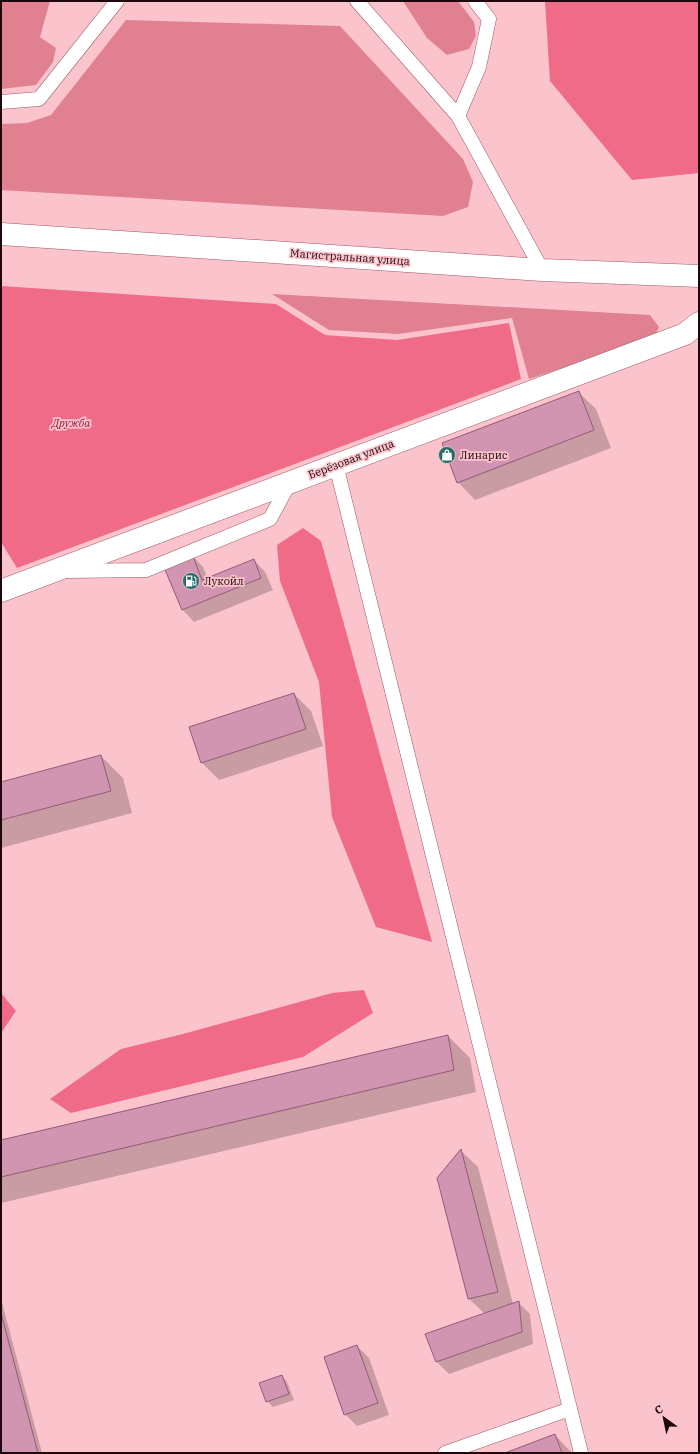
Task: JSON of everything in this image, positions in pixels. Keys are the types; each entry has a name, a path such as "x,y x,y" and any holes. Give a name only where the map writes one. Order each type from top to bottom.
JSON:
{"street":[{"name":"Магистральная улица","path":"1,234 542,270 699,276"},
{"name":"Берёзовая улица","path":"1,591 685,334 699,323"}],"lane":[{"path":"1,102 39,99 117,1"},
{"path":"357,1 458,116 542,270"},
{"path":"458,116 479,66 489,19 475,1"},
{"path":"336,465 581,1453"},
{"path":"52,572 146,570 270,519 290,482"},
{"path":"445,1453 570,1409"}],"shaded area":[{"path":"1,1 50,1 40,37 56,48 53,62 36,85 1,89"},
{"path":"403,1 458,1 474,22 476,36 469,49 447,55 427,38"},
{"path":"126,20 340,26 463,159 473,182 468,207 443,216 1,190 1,124 27,123 51,115"},
{"path":"272,294 650,315 659,327 654,338 529,379 512,318 398,334 329,330"}],"green space":[{"path":"545,1 699,1 699,173 632,180 550,81"},
{"name":"Дружба","path":"1,286 276,304 325,335 397,340 509,323 521,379 17,568 1,542"},
{"path":"303,528 321,541 432,942 376,927 332,817 319,682 280,581 277,545"},
{"path":"364,990 373,1013 303,1057 71,1113 50,1099 121,1049 183,1034 332,993"},
{"path":"1,993 16,1011 1,1033"}],"building":[{"path":"579,391 594,430 457,483 442,443"},
{"path":"192,554 202,580 254,559 261,578 182,610 163,565"},
{"path":"294,693 306,729 201,763 189,727"},
{"path":"101,755 111,791 1,820 1,782"},
{"path":"448,1035 454,1070 1,1177 1,1140"},
{"path":"461,1149 498,1292 468,1299 437,1178"},
{"path":"519,1301 522,1332 436,1362 425,1334"},
{"path":"1,1313 38,1453 1,1453"},
{"path":"357,1345 378,1403 344,1415 324,1357"},
{"path":"282,1375 289,1394 266,1402 259,1383"},
{"path":"555,1434 562,1453 505,1453"}],"place":[{"name":"Линарис","path":"447,455"},
{"name":"Лукойл","path":"191,581"}]}
